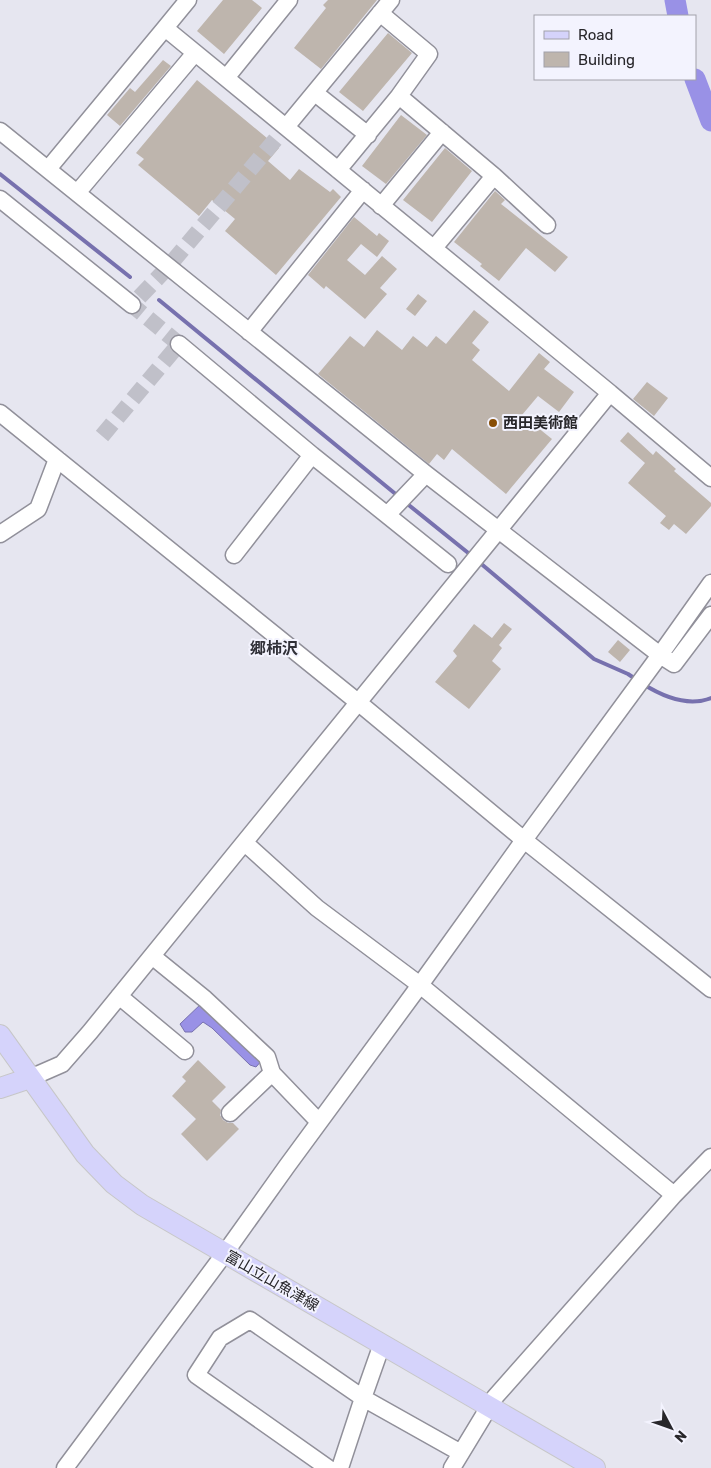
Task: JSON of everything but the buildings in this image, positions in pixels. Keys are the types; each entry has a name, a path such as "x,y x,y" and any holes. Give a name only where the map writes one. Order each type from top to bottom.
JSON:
{"main road":[{"name":"富山立山魚津線","path":"0,1035 85,1154 114,1184 142,1205 595,1468"},
{"path":"0,1088 30,1078"}],"street":[{"path":"48,169 188,0"},
{"path":"226,78 289,0"},
{"path":"286,127 391,0"},
{"path":"338,170 399,96 429,54 380,13"},
{"path":"165,28 711,478"},
{"path":"77,193 195,53"},
{"path":"315,93 368,135"},
{"path":"399,96 494,176 547,225"},
{"path":"0,131 426,474 660,655 674,664 711,615"},
{"path":"382,206 442,132"},
{"path":"434,248 494,176"},
{"path":"249,332 363,190"},
{"path":"0,199 132,304"},
{"path":"179,344 312,455 448,564"},
{"path":"30,1078 62,1064 359,703 610,393"},
{"path":"0,413 359,703 524,840 711,989"},
{"path":"234,555 312,455"},
{"path":"0,534 38,509 57,459"},
{"path":"387,515 426,474"},
{"path":"65,1468 420,986 711,582"},
{"path":"245,842 317,908 420,986 674,1195"},
{"path":"152,956 205,999 267,1057 272,1073 319,1122"},
{"path":"119,996 184,1051"},
{"path":"230,1113 272,1073"},
{"path":"452,1468 495,1397 674,1195 711,1157"},
{"path":"328,1468 196,1375 220,1338 250,1320 363,1398 461,1453"},
{"path":"340,1468 382,1344"}],"shaded area":[{"path":"203,1002 263,1059 256,1067 250,1065 212,1028 203,1022 192,1032 185,1032 180,1024"}],"waterway":[{"path":"675,0 678,15"},
{"path":"695,80 711,121"},
{"path":"0,174 130,277"},
{"path":"159,300 398,496"},
{"path":"405,502 472,556"},
{"path":"479,562 594,659 637,680"},
{"path":"643,684 658,693 684,701 711,698"}],"tunnel":[{"path":"102,436 179,344 132,305 168,267 286,127"}],"place":[{"name":"西田美術館","path":"493,423"}],"district":[{"name":"郷柿沢","path":"274,648"}]}
